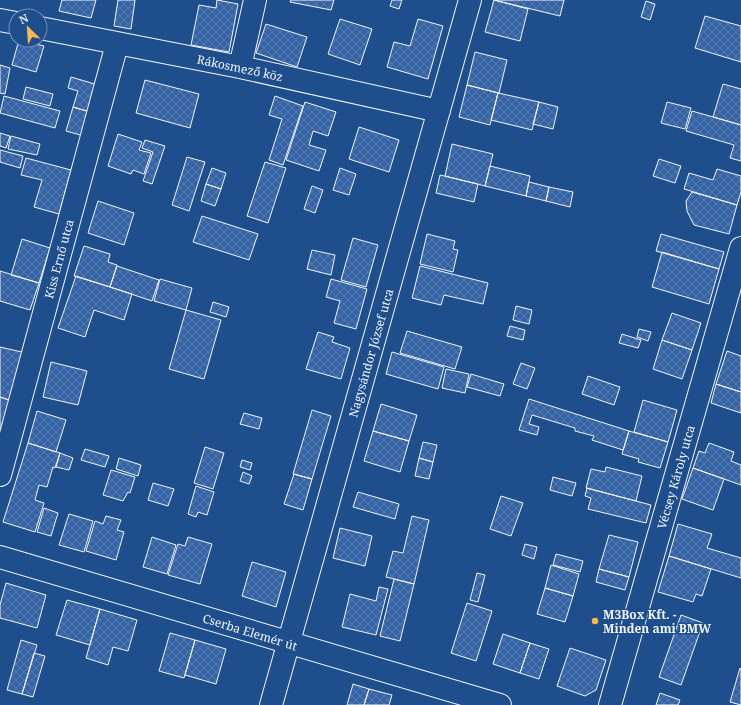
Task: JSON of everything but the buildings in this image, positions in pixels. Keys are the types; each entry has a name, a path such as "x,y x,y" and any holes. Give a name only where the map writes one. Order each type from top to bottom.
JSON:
{"street":[{"path":"240,67 255,0"},
{"name":"Nagysándor József utca","path":"271,705 470,0"},
{"name":"Rákosmező köz","path":"48,30 240,67 439,111"},
{"name":"Kiss Ernő utca","path":"0,475 118,44"},
{"name":"Vécsey Károly utca","path":"610,705 741,248"},
{"name":"Cserba Elemér út","path":"0,557 289,644 500,705"}],"place":[{"name":"M3Box Kft. - Minden ami BMW","path":"595,621"}]}
